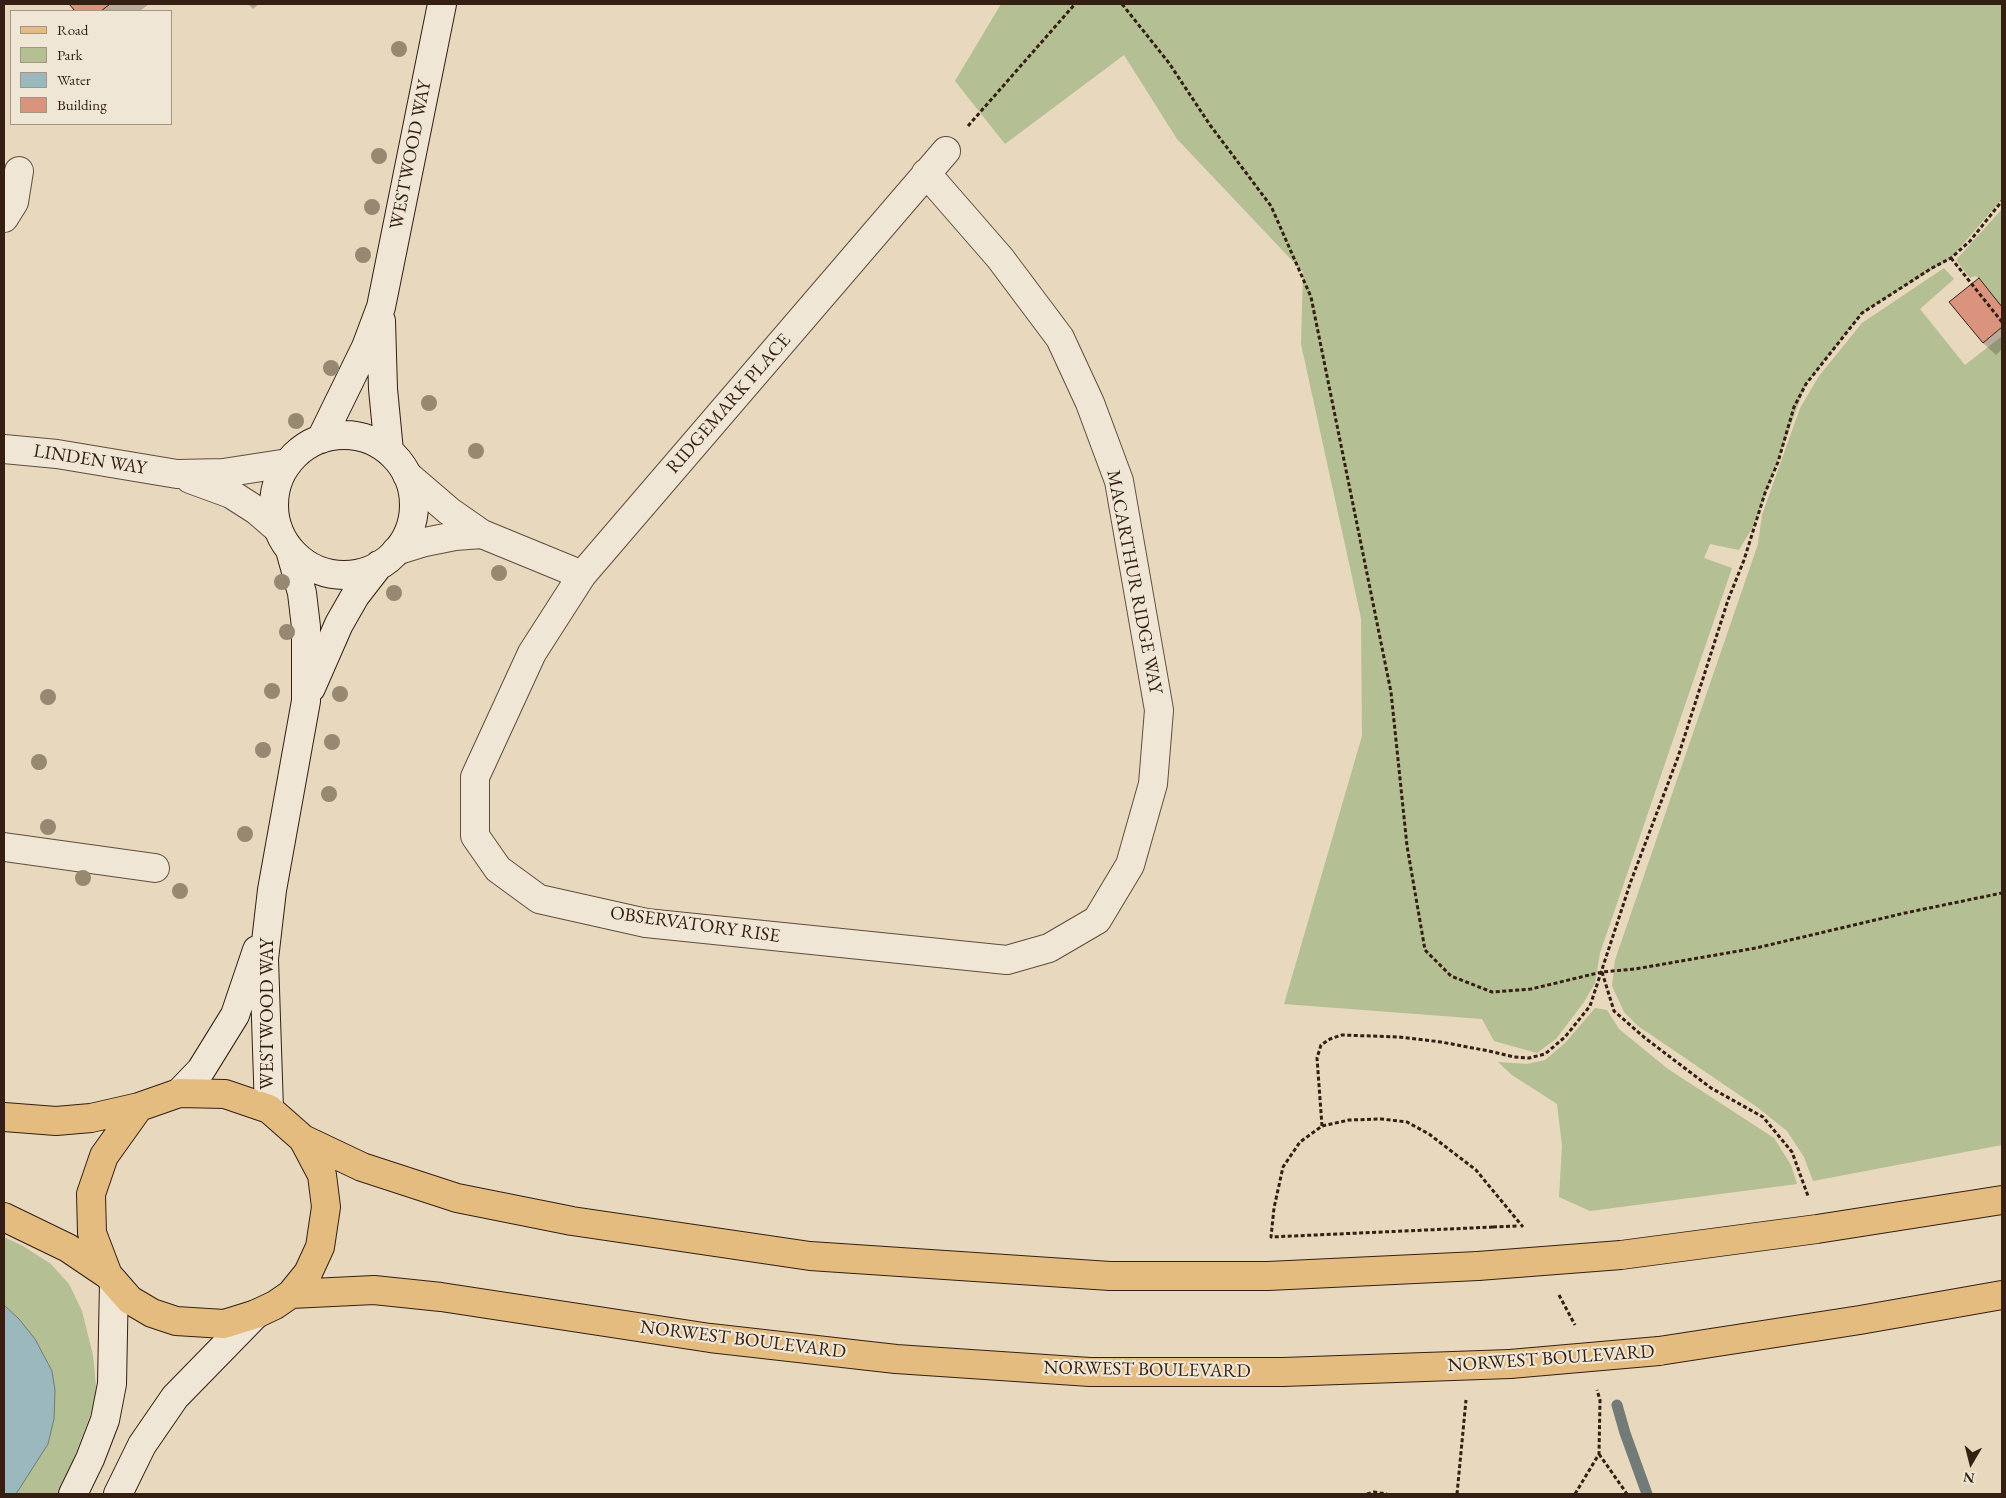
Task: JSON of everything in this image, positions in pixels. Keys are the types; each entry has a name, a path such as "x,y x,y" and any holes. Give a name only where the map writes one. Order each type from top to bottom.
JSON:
{"main road":[{"path":"4,1117 56,1121 91,1118 139,1107 179,1093 225,1094 269,1109 303,1139 362,1167 458,1198 572,1221 810,1256 1110,1276 1268,1276 1478,1266 1621,1255 1817,1229 2002,1200"},
{"path":"111,1279 92,1233 91,1194 104,1156 139,1107"},
{"path":"4,1217 68,1248 111,1279 130,1300 152,1313 176,1321 224,1324 256,1314 275,1305 291,1294 308,1273 320,1247 326,1207 322,1176 303,1139"},
{"name":"NORWEST BOULEVARD","path":"291,1294 374,1290 441,1297 710,1338 896,1359 1090,1372 1283,1372 1469,1367 1510,1364 1659,1351 1860,1320 2002,1295"}],"street":[{"name":"WESTWOOD WAY","path":"321,439 366,347 381,307 442,4"},
{"name":"RIDGEMARK PLACE","path":"582,575 946,151"},
{"path":"4,218 14,202 19,171"},
{"name":"MACARTHUR RIDGE WAY","path":"926,173 1000,258 1060,338 1090,403 1119,481 1159,710 1153,784 1130,865 1098,920 1049,948"},
{"name":"WESTWOOD WAY","path":"381,307 383,389 389,451"},
{"path":"482,534 455,536 425,542 388,558 362,573 342,575 322,572 304,563 284,539 274,512 274,495 279,478 288,463 303,448 321,439 339,435 357,436 374,442 389,451 407,474 450,512 482,534 582,575"},
{"name":"LINDEN WAY","path":"4,449 57,454 177,474 230,494 256,510 284,539"},
{"name":"LINDEN WAY","path":"177,474 223,472 288,463"},
{"path":"388,558 406,538 412,522 414,506 407,474"},
{"name":"WESTWOOD WAY","path":"269,1109 264,959 272,890 306,701 306,627 302,593 284,539"},
{"name":"WESTWOOD WAY","path":"306,701 323,657 355,596 388,558"},
{"name":"OBSERVATORY RISE","path":"582,575 532,653 474,777 475,836 498,869 539,899 646,923 1007,960 1049,948"},
{"path":"4,846 155,868"},
{"name":"WESTWOOD WAY","path":"179,1093 201,1070 235,1015 256,955 272,890"},
{"path":"73,1494 90,1459 105,1420 112,1384 111,1279"},
{"path":"118,1494 142,1445 175,1396 256,1314"}],"path":[{"path":"946,151 1075,4"},
{"path":"1122,4 1169,64 1210,125 1270,206 1311,297 1391,692 1407,846 1426,950 1451,976 1492,992 1531,989 1602,972 1635,969 1756,948 1905,913 2002,893"},
{"path":"1322,1126 1317,1058 1321,1045 1330,1039 1342,1035 1399,1037 1441,1042 1514,1058 1529,1058 1545,1054 1564,1038 1590,1006 1631,881 1678,757 1728,600 1744,560 1765,493 1778,462 1794,407 1806,384 1862,313 1951,258 1970,241 2002,201"},
{"path":"1951,258 2002,322"},
{"path":"1602,972 1614,1011 1645,1038 1712,1088 1763,1117 1792,1152 1809,1200"},
{"path":"1271,1237 1493,1227"},
{"path":"1457,1494 1469,1367"},
{"path":"1599,1454 1627,1494"},
{"path":"1367,1494 1374,1492 1387,1494"}],"green space":[{"path":"1001,4 2002,4 2002,199 1951,258 1862,313 1806,384 1754,525 1739,550 1710,544 1704,558 1732,568 1600,953 1595,983 1584,1002 1556,1039 1537,1053 1494,1041 1482,1019 1284,1004 1362,736 1361,618 1301,344 1303,272 1177,139 1124,55 1005,144 955,81"},
{"path":"2002,209 2002,307 1979,278 1975,276 1970,278 1956,260"},
{"path":"1944,268 1954,279 1920,309 1965,365 2002,336 2002,1145 1813,1181 1804,1157 1787,1131 1757,1107 1638,1026 1624,1012 1612,986 1615,960 1758,544 1762,515 1800,408 1819,376 1862,323"},
{"path":"1595,1008 1607,1010 1619,1029 1668,1069 1774,1138 1791,1165 1797,1184 1590,1211 1559,1197 1562,1146 1557,1104 1512,1075 1498,1062 1527,1064 1545,1060 1565,1043"},
{"path":"4,1237 23,1246 51,1264 69,1284 82,1311 93,1355 97,1397 71,1466 57,1494 4,1494"}],"water":[{"path":"4,1305 19,1319 35,1339 52,1371 55,1390 54,1419 48,1444 16,1494 4,1494"}],"building":[{"path":"69,4 110,4 102,10 74,10"},
{"path":"1979,278 2002,307 2002,327 1983,343 1949,302"}],"waterway":[{"path":"1617,1405 1647,1494"}]}
